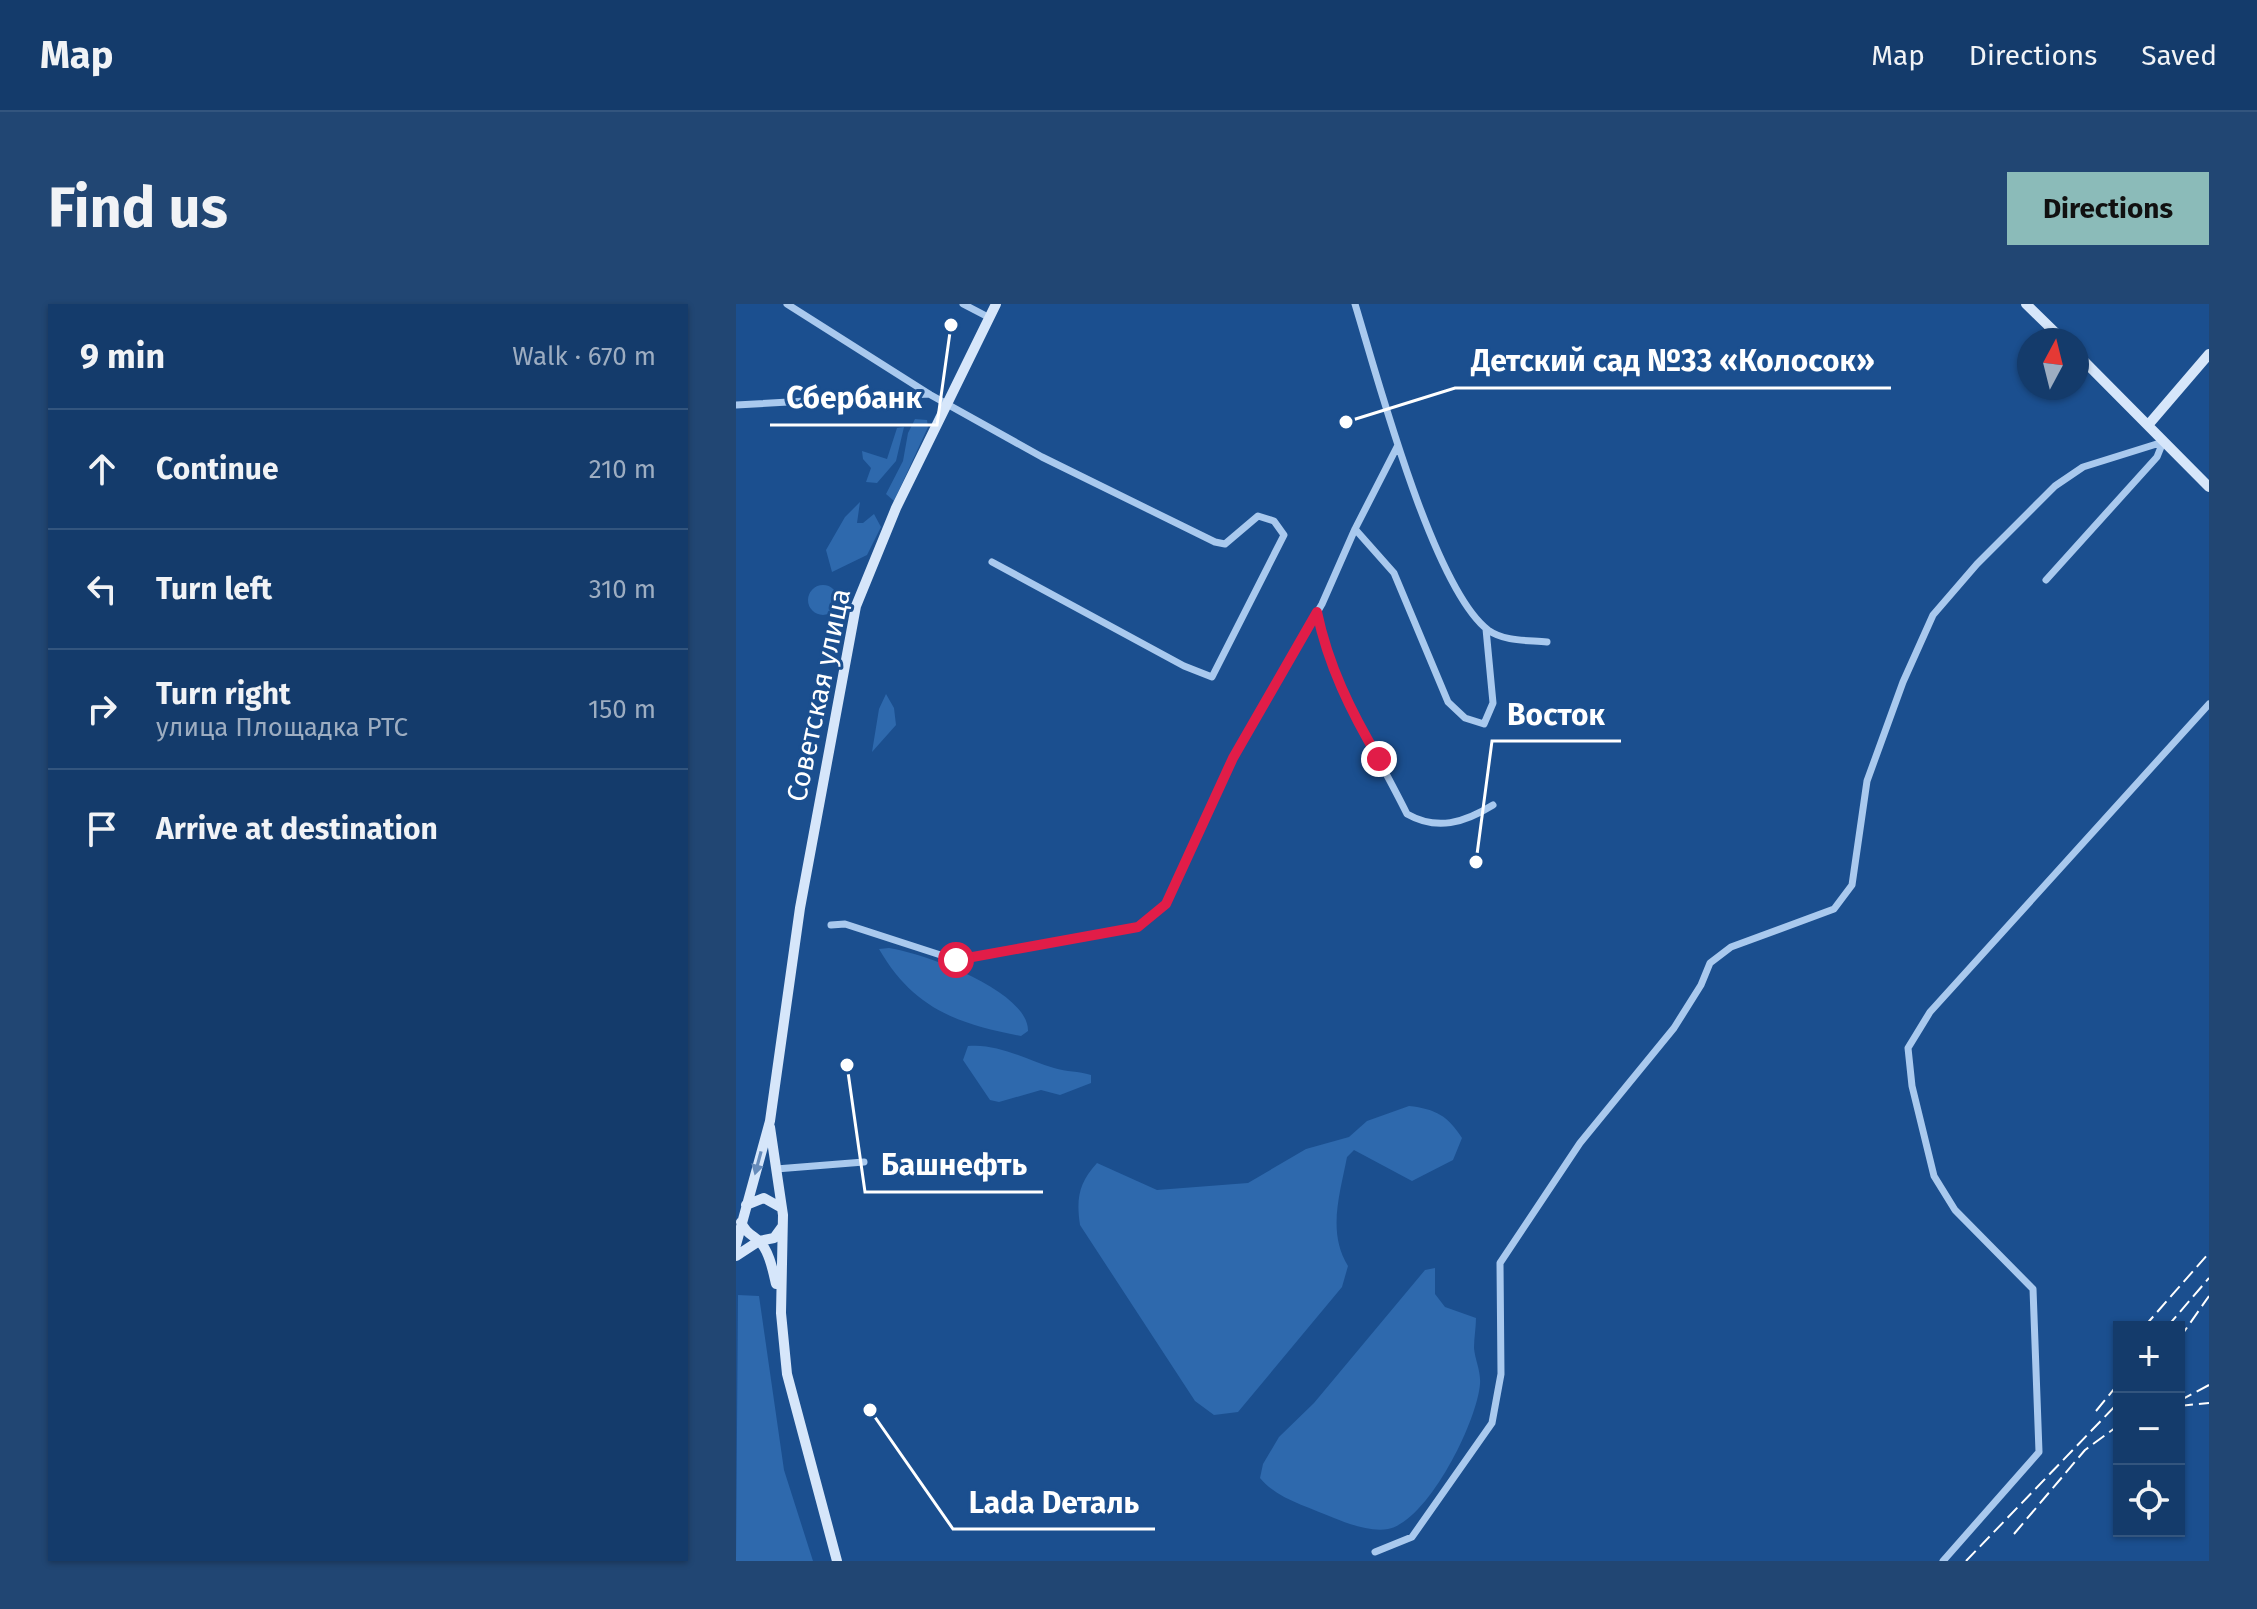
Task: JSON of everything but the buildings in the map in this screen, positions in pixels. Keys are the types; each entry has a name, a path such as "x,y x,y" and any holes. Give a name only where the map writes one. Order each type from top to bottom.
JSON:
{"main road":[{"name":"Советская улица","path":"837,1561 787,1374 772,1265 759,1241 748,1234 741,1222 770,1121 800,908 851,626 870,569 996,304"},
{"path":"2026,304 2051,328"},
{"path":"2149,424 2209,354"},
{"path":"2089,366 2209,487"},
{"name":"Советская улица","path":"770,1121 783,1225 781,1313"},
{"path":"746,1205 764,1198 780,1207"},
{"path":"736,1245 741,1222"},
{"path":"736,1256 759,1241 774,1238 783,1225"}],"street":[{"path":"963,304 990,318"},
{"path":"1355,304 1398,445 1451,582 1486,629 1503,638 1547,642"},
{"path":"791,305 929,394 1042,457 1215,542 1225,544 1258,516 1274,521 1284,535 1212,677 1184,666 992,562"},
{"path":"736,405 929,394"},
{"path":"2046,580 2148,468 2163,442"},
{"path":"1375,1552 1412,1537 1492,1423 1501,1374 1500,1263 1580,1143 1674,1028 1701,985 1710,963 1731,947 1834,909 1852,885 1867,781 1903,682 1933,615 1977,564 2055,486 2083,467 2163,442"},
{"path":"831,925 845,924 956,960 1138,927 1166,904 1233,758 1317,612 1398,445"},
{"path":"1355,529 1394,573 1448,702 1465,718 1484,724 1493,703 1486,629"},
{"path":"1317,612 1324,648 1341,687 1407,814 1426,825 1459,822 1493,805"},
{"path":"1943,1561 2039,1452 2033,1289 2003,1254 1955,1210 1934,1176 1912,1086 1908,1048 1940,1002 2209,704"},
{"path":"776,1169 864,1162"}],"shaded area":[{"path":"915,419 927,420 928,427 894,501 886,494 903,461 908,433"},
{"path":"904,427 896,461 877,483 866,482 871,468 863,459 862,451 887,459 897,428"},
{"path":"860,502 857,523 863,523 874,514 881,527 867,555 832,572 826,550 845,517"},
{"path":"823,585 834,589 838,600 834,611 823,615 812,611 808,600 812,589"},
{"path":"886,694 894,708 896,725 872,752 879,709"},
{"path":"889,948 925,957 993,988 1024,1016 1028,1031 1021,1036 998,1031 957,1019 939,1010 907,986 892,969 879,949"},
{"path":"968,1046 990,1047 1054,1068 1091,1075 1091,1083 1060,1095 1041,1090 999,1102 990,1100 963,1060"},
{"path":"1409,1106 1440,1115 1457,1130 1462,1138 1453,1160 1412,1181 1354,1150 1347,1157 1337,1213 1338,1240 1348,1266 1342,1287 1238,1412 1214,1415 1195,1401 1080,1225 1079,1199 1086,1177 1097,1163 1157,1190 1248,1183 1306,1149 1349,1137 1367,1121"},
{"path":"1435,1268 1435,1294 1445,1307 1476,1318 1474,1348 1480,1384 1470,1422 1434,1490 1403,1522 1381,1530 1346,1523 1275,1492 1260,1478 1263,1464 1279,1437 1314,1403 1425,1270"},
{"path":"738,1295 759,1296 784,1470 813,1561 736,1561"}],"railway":[{"path":"2149,1321 2209,1253"},
{"path":"2172,1321 2209,1278"},
{"path":"2185,1330 2209,1296"},
{"path":"2185,1398 2209,1385"},
{"path":"2096,1411 2113,1390"},
{"path":"2185,1405 2209,1403"},
{"path":"1966,1561 2113,1408"},
{"path":"2014,1534 2085,1450 2113,1429"}],"place":[{"name":"Сбербанк","path":"951,325"},
{"name":"Детский сад №33 «Колосок»","path":"1346,422"},
{"name":"Восток","path":"1476,862"},
{"name":"Башнефть","path":"847,1065"},
{"name":"Lada Dеталь","path":"870,1410"}],"route":[{"path":"956,960 1138,927 1166,904 1233,758 1317,612 1324,648 1359,726 1379,759"}]}
